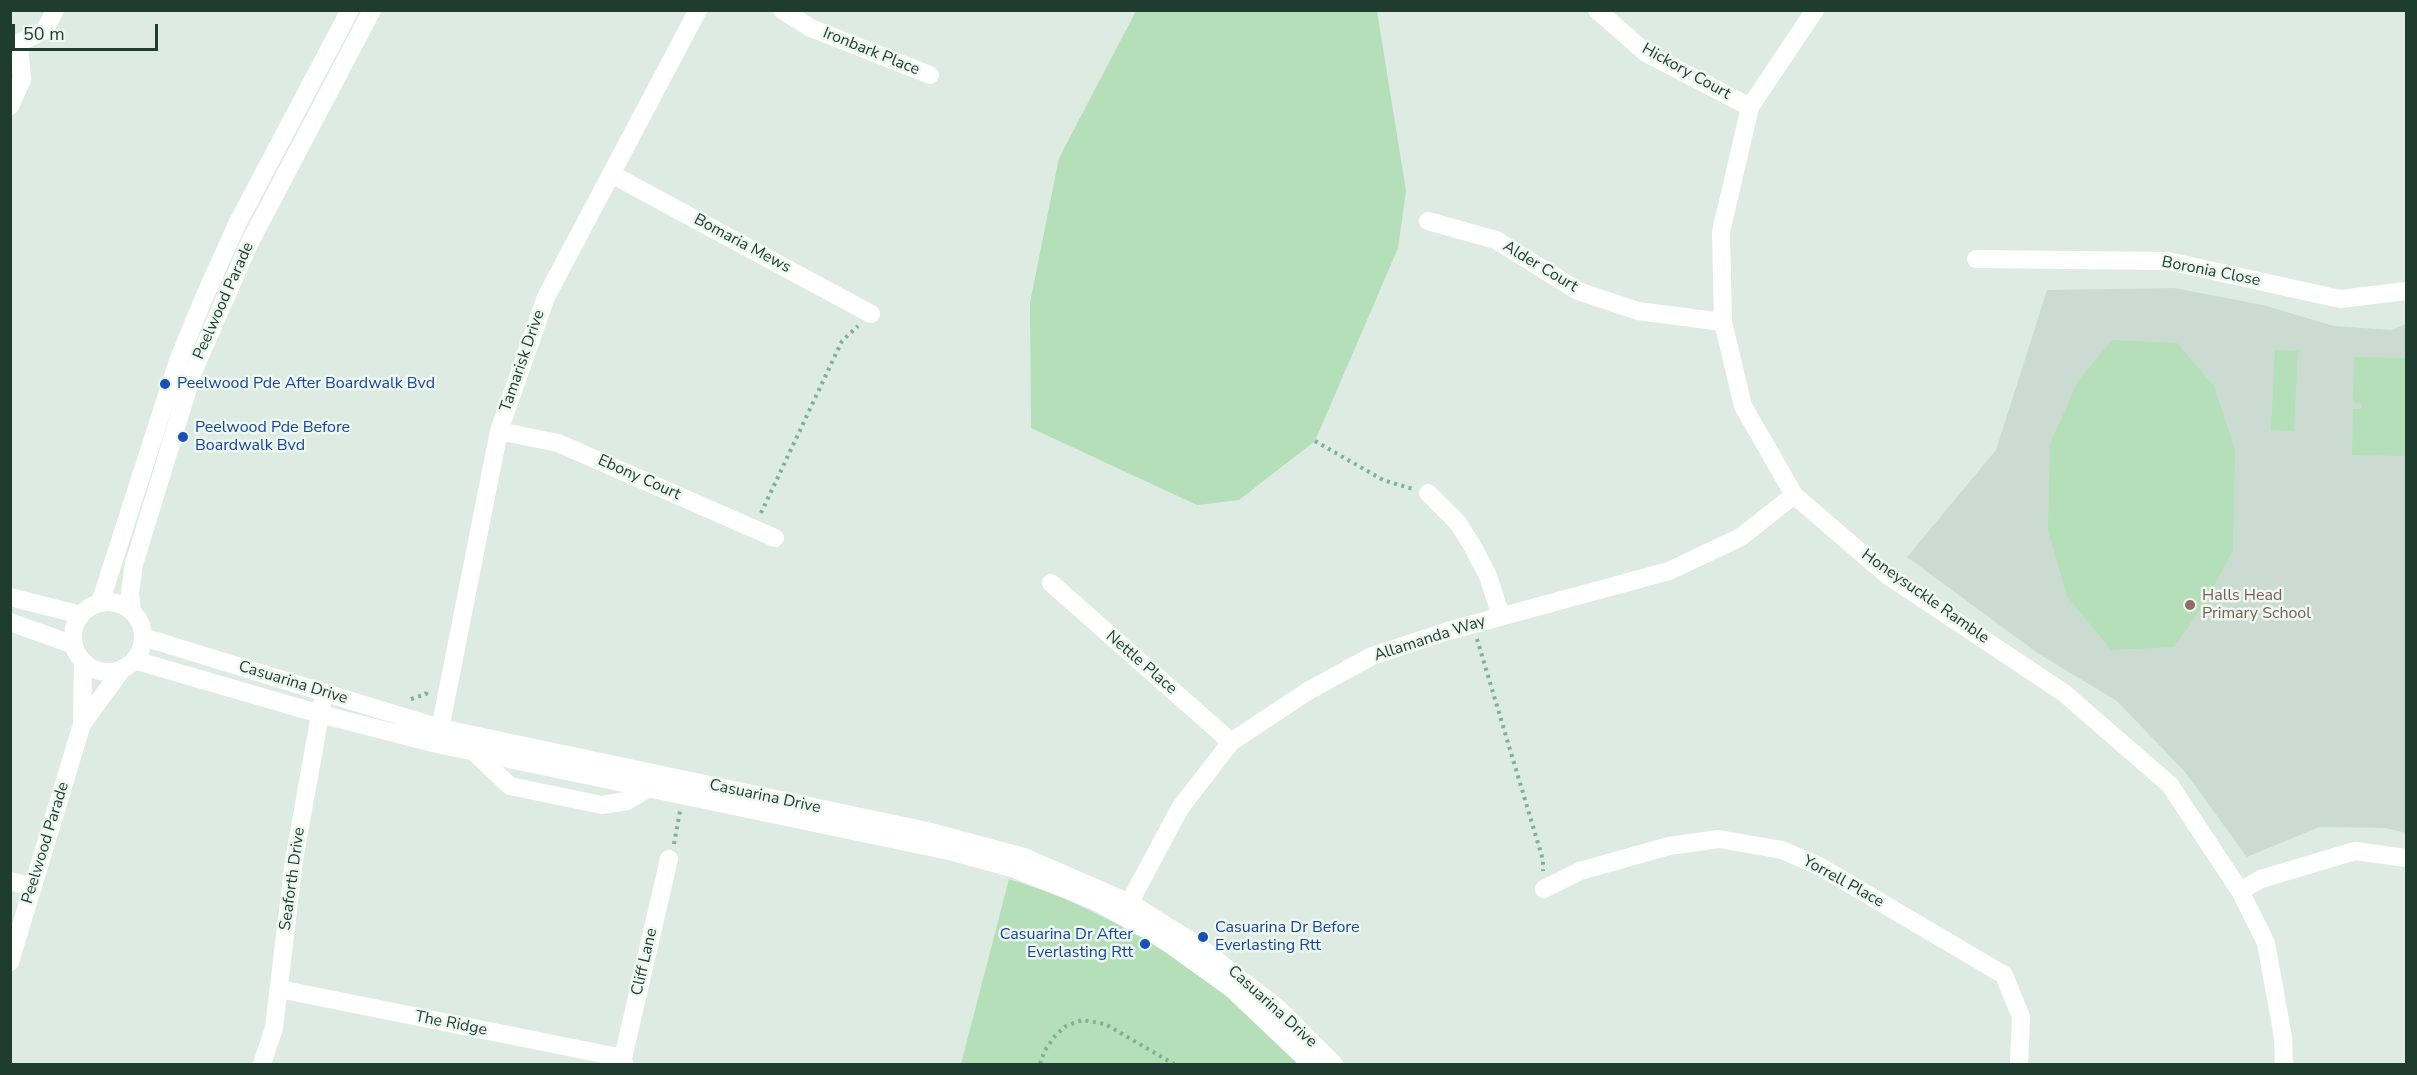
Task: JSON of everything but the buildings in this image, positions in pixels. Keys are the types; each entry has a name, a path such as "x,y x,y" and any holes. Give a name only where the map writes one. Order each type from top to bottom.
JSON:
{"street":[{"path":"10,106 22,80 15,41 45,30 54,10"},
{"name":"Peelwood Parade","path":"100,603 178,361 203,300 238,222 350,10"},
{"name":"Peelwood Parade","path":"132,612 130,593 134,564 193,372 250,242 372,10"},
{"name":"Tamarisk Drive","path":"438,736 499,431 546,297 613,175 698,10"},
{"name":"Ironbark Place","path":"782,10 811,28 930,75"},
{"name":"Hickory Court","path":"1597,10 1646,53 1750,107"},
{"name":"Honeysuckle Ramble","path":"1815,10 1750,107 1721,232 1723,322 1743,406 1794,495 1887,575 2064,693 2170,785 2240,891 2266,943 2283,1037 2284,1065"},
{"name":"Bomaria Mews","path":"613,175 871,314"},
{"name":"Alder Court","path":"1428,222 1496,240 1578,291 1638,311 1723,322"},
{"name":"Boronia Close","path":"1976,259 2168,261 2340,299 2406,291"},
{"name":"Ebony Court","path":"499,431 558,443 775,538"},
{"path":"1428,493 1458,523 1473,547 1488,576 1501,616"},
{"name":"Allamanda Way","path":"1126,909 1180,808 1231,742 1308,691 1372,656 1472,624 1669,572 1741,537 1794,495"},
{"name":"Nettle Place","path":"1051,584 1231,742"},
{"path":"10,597 81,615"},
{"path":"10,622 79,653 102,671 129,664 143,637 142,628 132,612 117,603 100,603 81,615 75,624 79,653"},
{"name":"Casuarina Drive","path":"143,637 325,693 474,752 950,851 1012,868 1126,909 1161,938 1232,989 1311,1065"},
{"name":"Peelwood Parade","path":"10,962 82,724 79,653"},
{"name":"Peelwood Parade","path":"82,724 129,664"},
{"name":"Casuarina Drive","path":"129,664 320,714 974,842 1044,864 1219,960 1279,1009 1335,1065"},
{"name":"Seaforth Drive","path":"262,1065 274,1028 294,860 325,693"},
{"path":"474,752 510,786 602,805 627,801 646,789"},
{"name":"Yorrell Place","path":"1544,889 1580,872 1669,846 1719,839 1782,850 1820,866 2004,975 2021,1017 2019,1065"},
{"path":"2240,891 2261,879 2355,851 2406,858"},
{"name":"Cliff Lane","path":"623,1061 669,859"},
{"path":"10,881 33,887"},
{"name":"The Ridge","path":"279,989 623,1061"}],"path":[{"path":"754,529 842,341 871,314"},
{"path":"1315,441 1383,480 1428,493"},
{"path":"1472,624 1543,861 1544,889"},
{"path":"1040,1065 1045,1050 1055,1036 1066,1026 1082,1020 1105,1024 1174,1065"}],"shaded area":[{"name":"Halls Head Primary School","path":"2174,288 2263,305 2334,326 2392,330 2406,324 2406,833 2386,828 2319,827 2247,857 2185,772 2117,701 2039,654 1907,557 1996,450 2047,290"}],"green space":[{"path":"1136,11 1377,11 1406,191 1398,248 1315,441 1239,500 1197,505 1031,428 1030,303 1059,158"},
{"path":"2112,340 2177,343 2214,386 2235,450 2233,550 2205,603 2174,647 2111,650 2067,596 2048,531 2050,444 2078,381"},
{"path":"2275,350 2298,351 2294,431 2271,430"},
{"path":"2354,357 2406,358 2406,456 2352,455 2353,409 2361,409 2361,403 2353,402"},
{"path":"1009,879 1060,896 1127,929 1186,965 1237,1002 1300,1064 961,1064"}],"place":[{"name":"Peelwood Pde After Boardwalk Bvd","path":"165,384"},
{"name":"Peelwood Pde Before Boardwalk Bvd","path":"183,437"},
{"name":"Halls Head Primary School","path":"2190,605"},
{"name":"Casuarina Dr Before Everlasting Rtt","path":"1203,937"},
{"name":"Casuarina Dr After Everlasting Rtt","path":"1145,944"}]}
